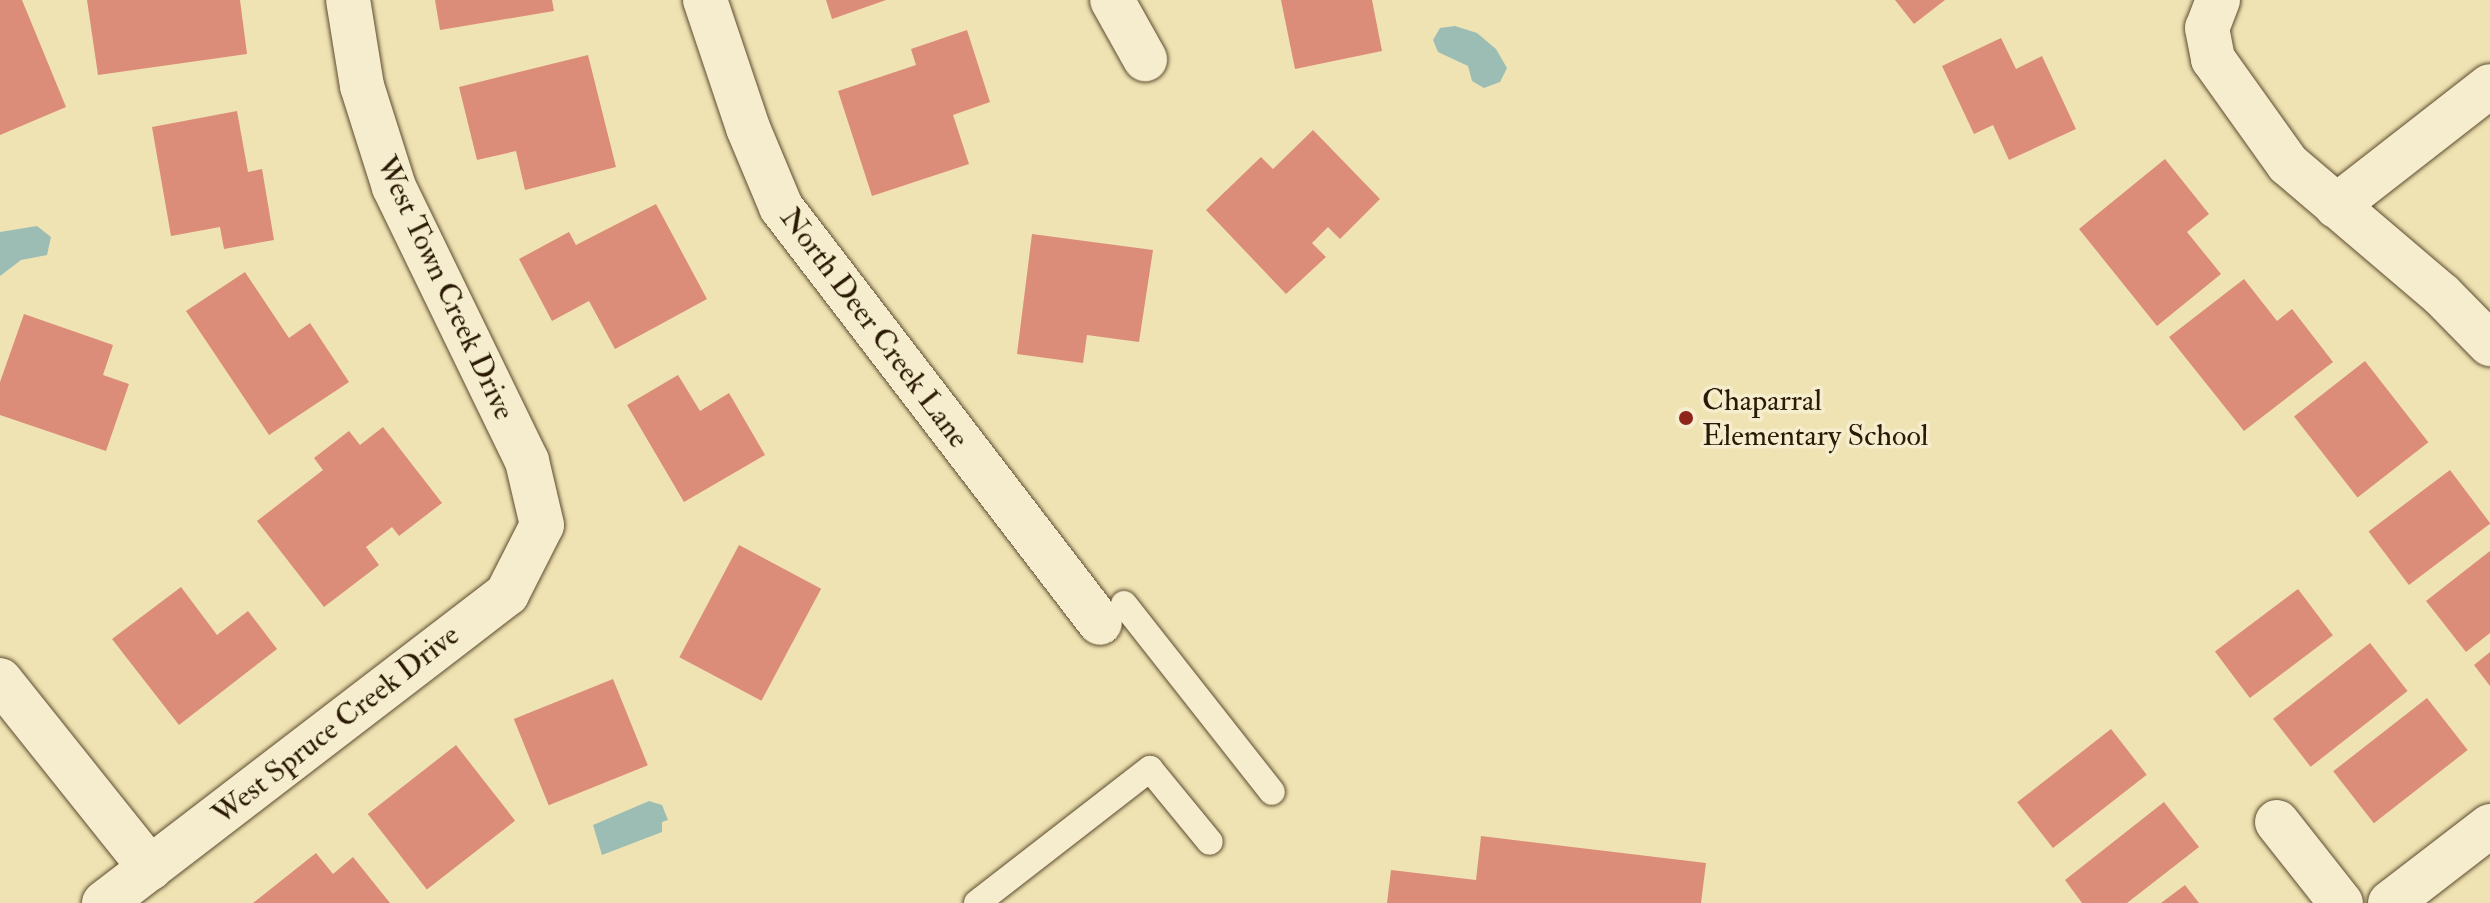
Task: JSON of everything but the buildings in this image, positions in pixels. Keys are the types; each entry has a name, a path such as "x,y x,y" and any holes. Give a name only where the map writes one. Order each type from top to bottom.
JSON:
{"street":[{"name":"West Town Creek Drive","path":"348,0 362,86 394,187 527,461 542,525"},
{"name":"North Deer Creek Lane","path":"705,0 748,128 781,207 1112,614"},
{"path":"1112,0 1145,59"},
{"path":"2212,14 2213,59 2227,85 2288,164 2442,295 2490,344"},
{"path":"2336,206 2490,86"},
{"name":"West Spruce Creek Drive","path":"104,903 507,594 542,525"},
{"path":"0,680 150,868"},
{"path":"2277,822 2341,903"},
{"path":"2390,903 2490,826"}],"lane":[{"path":"1112,614 1272,792"},
{"path":"977,903 1150,769 1210,842"}],"water":[{"path":"1455,26 1477,33 1496,49 1507,68 1500,82 1484,88 1472,81 1468,66 1438,52 1433,40 1440,28"},
{"path":"37,226 51,237 47,255 21,260 0,276 0,232"},
{"path":"649,801 662,805 668,820 662,822 662,832 602,855 593,825"}],"place":[{"name":"Chaparral Elementary School","path":"1686,418"}]}
